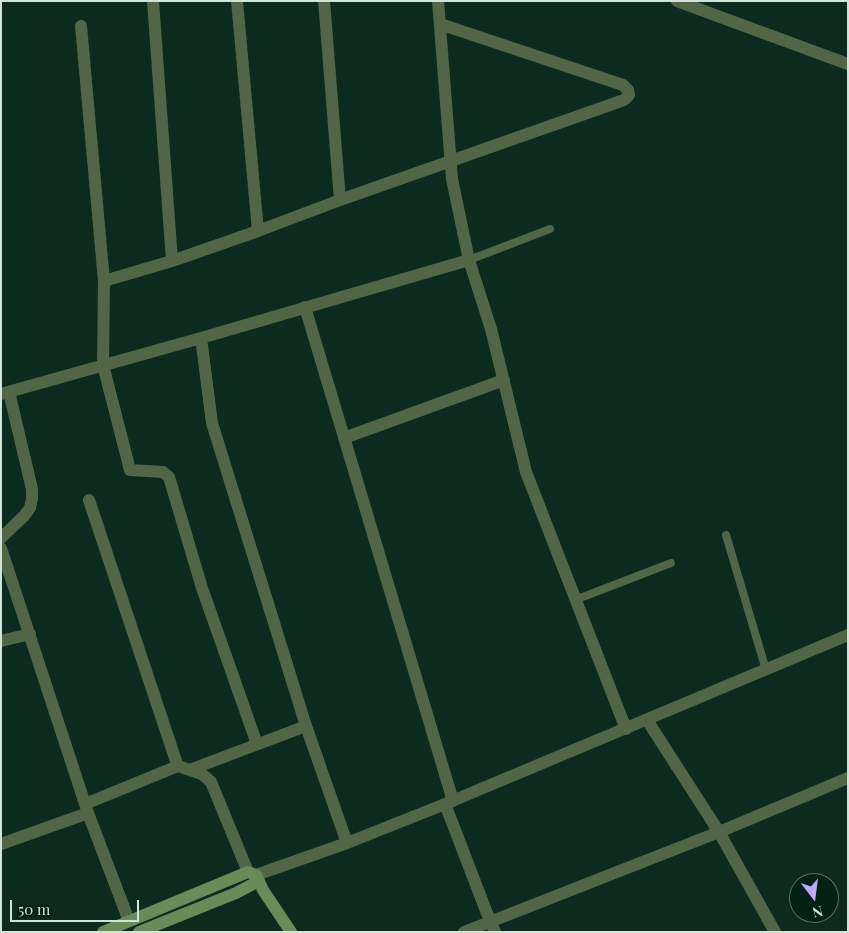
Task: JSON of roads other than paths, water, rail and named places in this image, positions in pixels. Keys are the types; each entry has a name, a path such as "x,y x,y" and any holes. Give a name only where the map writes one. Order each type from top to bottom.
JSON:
{"main road":[{"path":"103,932 252,873"},
{"path":"139,932 236,893 255,883 252,873"},
{"path":"252,873 291,932"}],"street":[{"path":"153,1 172,261"},
{"path":"237,1 258,231"},
{"path":"324,1 340,200"},
{"path":"438,1 453,189 469,260 492,329 526,472 626,729"},
{"path":"677,1 702,5 848,64"},
{"path":"104,282 258,231 627,98 628,90 623,84 440,24"},
{"path":"81,26 104,282 103,365 130,470 163,472 168,476 202,588 257,744"},
{"path":"1,538 24,516 30,508 32,499 32,489 5,393 469,260"},
{"path":"305,307 449,802 492,926"},
{"path":"201,338 212,423 306,726 347,843"},
{"path":"344,438 504,380"},
{"path":"89,500 178,766"},
{"path":"1,548 87,808 129,921"},
{"path":"1,641 30,634"},
{"path":"1,844 87,808 178,766 208,777 252,873 347,843 626,729 848,635"},
{"path":"647,720 719,832 775,932"},
{"path":"192,770 306,726"},
{"path":"464,932 492,926 848,778"}],"lane":[{"path":"469,260 550,229"},
{"path":"726,535 766,670"},
{"path":"575,600 671,563"}]}
